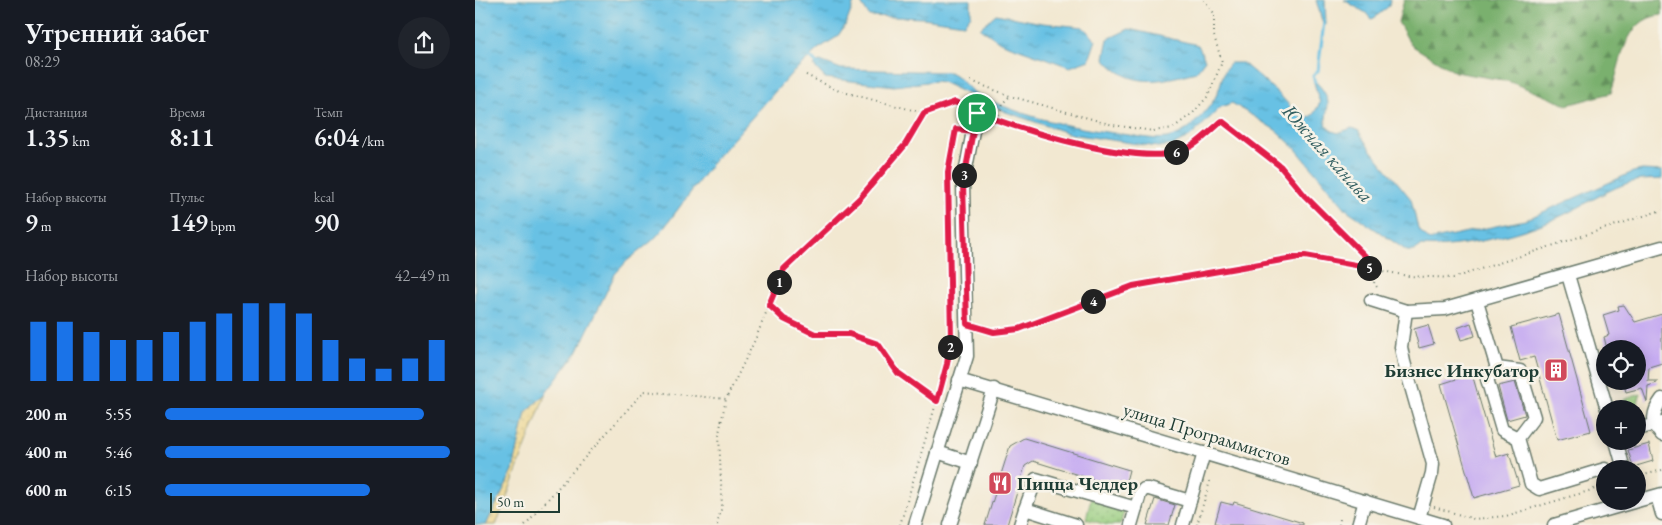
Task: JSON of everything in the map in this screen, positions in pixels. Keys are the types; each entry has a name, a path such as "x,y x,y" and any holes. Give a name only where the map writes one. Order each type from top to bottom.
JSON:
{"street":[{"path":"915,525 967,356 963,184 973,131"},
{"path":"1371,300 1406,311 1445,309 1662,247"},
{"path":"1568,275 1604,400"},
{"path":"1477,301 1497,368"},
{"path":"1406,311 1401,347 1403,362 1433,464 1419,518"},
{"path":"1497,368 1520,371 1534,417 1518,438"},
{"path":"1497,368 1487,379 1502,430 1518,438 1531,484 1539,489 1596,472"},
{"name":"улица Программистов","path":"959,380 1443,525"},
{"path":"950,525 994,389"},
{"path":"1646,428 1660,427 1653,415 1656,406 1662,399"},
{"path":"937,452 971,462"},
{"path":"1183,525 1204,453"},
{"path":"1020,525 1033,483 1040,479 1136,508"},
{"path":"1131,525 1144,489 1190,502"},
{"path":"1646,498 1659,495 1662,514"},
{"path":"1358,525 1365,502"},
{"path":"1025,509 1077,525"},
{"path":"1554,525 1605,510"}],"path":[{"path":"971,81 1010,96 1113,125 1153,131 1173,128 1193,113 1208,96 1221,62 1214,36 1214,13 1204,0"},
{"path":"806,75 839,90 924,113 955,102 997,120 1065,140 1145,155 1175,152 1191,147 1222,121 1280,166 1311,203 1378,269"},
{"path":"997,120 1004,102 1010,96"},
{"path":"717,525 722,506 719,433 726,399 784,269 860,198 905,145 924,113"},
{"path":"900,525 937,401 947,364 951,338 948,172 956,129 973,131 977,113"},
{"path":"967,324 994,332 1019,329 1133,286 1305,256 1408,276 1453,278 1662,210"},
{"path":"1371,300 1381,294 1374,283 1378,269"},
{"path":"769,305 784,319 815,334 849,334 878,344 898,373 937,401"},
{"path":"525,525 644,390 726,399"},
{"path":"1646,475 1662,470"},
{"path":"1198,525 1209,481"},
{"path":"1424,503 1475,519 1507,516 1596,489"},
{"path":"1339,525 1341,520"}],"green space":[{"path":"1404,0 1662,0 1662,15 1649,18 1631,34 1621,57 1611,93 1567,105 1508,81 1455,72 1411,45 1398,22"},
{"path":"1641,394 1639,400 1622,400"},
{"path":"1091,499 1125,509 1120,525 1107,525 1086,519"}],"sand":[{"path":"546,393 496,525 486,525 513,470 526,412"}],"water":[{"path":"475,0 855,0 846,24 837,37 818,49 790,75 716,158 664,228 615,274 577,352 546,393 526,412 513,470 486,525 475,525"},
{"path":"863,0 971,0 971,15 964,24 923,18 869,16 861,3"},
{"path":"1316,0 1325,0 1326,25 1323,24"},
{"path":"1344,0 1390,0 1389,6 1371,19 1366,13"},
{"path":"996,14 1042,23 1083,27 1096,40 1089,60 1070,67 1000,42 980,28"},
{"path":"1129,29 1198,45 1205,60 1196,72 1171,78 1147,80 1135,79 1124,75 1104,58 1108,39"},
{"path":"820,61 841,69 949,72 975,93 1031,116 1070,126 1158,139 1180,133 1198,119 1215,98 1225,70 1230,63 1243,63 1278,93 1300,117 1306,118 1313,115 1320,103 1313,79 1327,97 1326,122 1329,128 1338,133 1352,128 1358,130 1369,148 1411,199 1418,229 1429,240 1525,220 1633,172 1642,170 1662,171 1662,179 1638,180 1625,184 1568,213 1528,229 1472,243 1436,247 1421,246 1414,251 1407,251 1347,210 1296,149 1277,131 1232,103 1221,107 1190,137 1174,145 1158,147 1071,134 1006,112 942,82 935,81 894,86 825,78 814,66"}],"building":[{"path":"1624,305 1635,322 1662,314 1662,363 1649,367 1648,381 1657,381 1657,383 1648,386 1647,402 1643,390 1646,390 1646,340 1605,340 1604,337 1609,335 1603,315 1619,310 1618,306"},
{"name":"Бизнес Инкубатор","path":"1559,314 1591,431 1557,440 1534,357 1520,361 1511,327"},
{"path":"1471,323 1475,336 1461,340 1457,328"},
{"path":"1428,325 1434,344 1419,348 1414,329"},
{"path":"1472,374 1496,457 1509,453 1519,485 1474,498 1441,384"},
{"path":"1515,382 1525,415 1507,420 1498,386"},
{"path":"1024,438 1129,470 1124,489 1033,461 1025,466 1007,525 985,525 1010,446"},
{"path":"1649,444 1653,461 1646,463 1646,460 1631,460 1628,450 1646,450 1646,445"},
{"path":"1155,499 1175,505 1169,525 1147,525"},
{"path":"1221,502 1233,505 1234,502 1303,523 1303,525 1222,525 1215,523"}],"waterway":[{"path":"1315,82 1313,76 1318,71 1324,22"},
{"name":"Южная канава","path":"808,55 818,65"}],"place":[{"name":"Бизнес Инкубатор","path":"1556,370"},
{"name":"Пицца Чеддер","path":"1000,483"}],"route":[{"path":"955,102 977,113 1065,140 1145,155 1175,152 1191,147 1222,121 1280,166 1305,196 1378,269 1305,256 1133,286 1019,329 994,332 967,324 963,184 973,131 956,129 948,172 951,338 947,364 937,401 898,373 878,344 849,334 815,334 784,319 769,305 784,269 860,198 905,145 924,113 955,102"}]}
